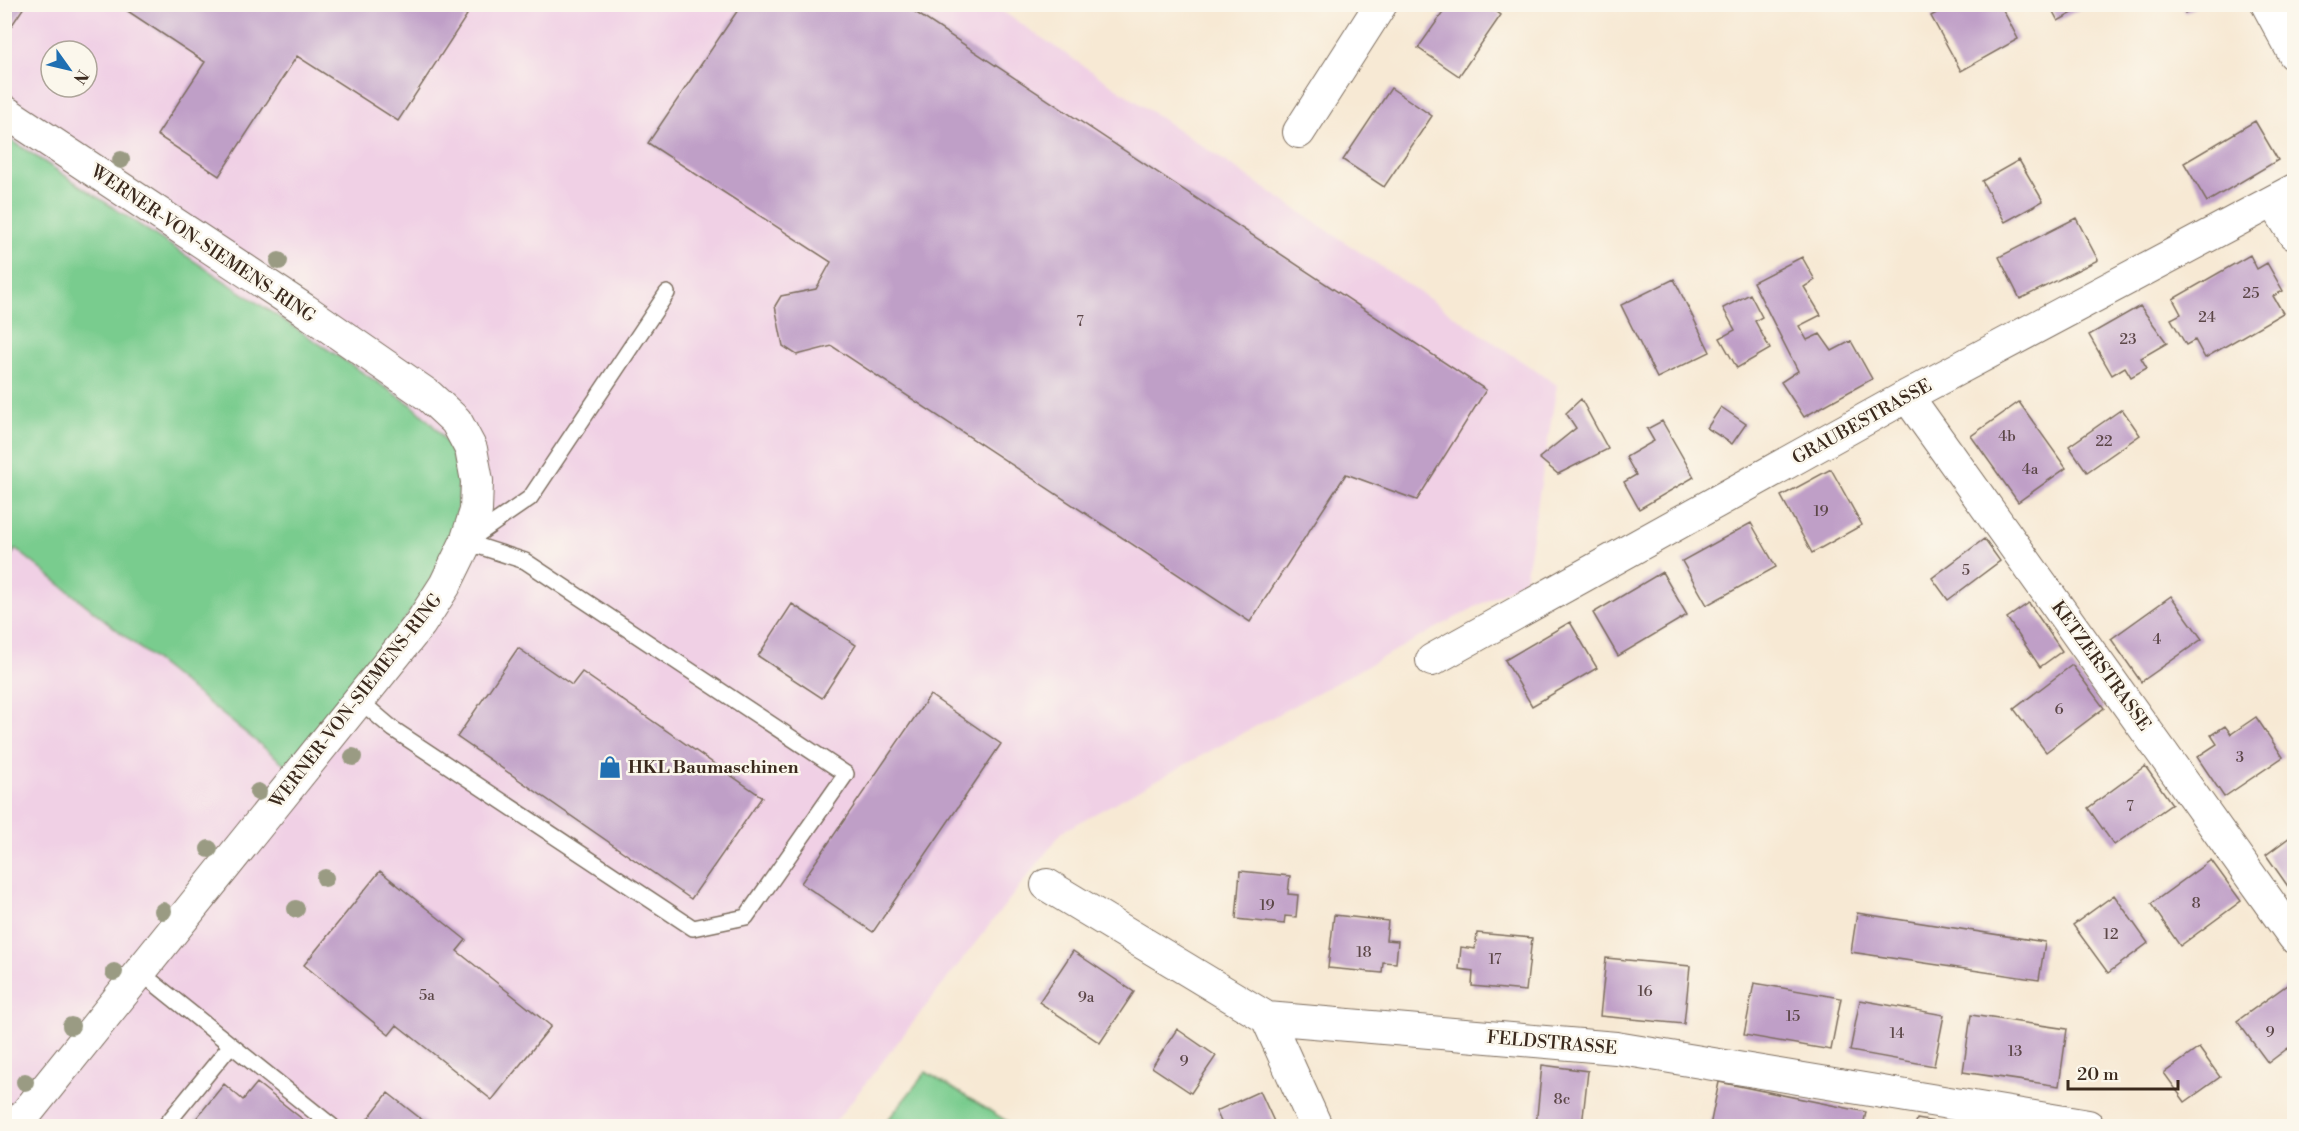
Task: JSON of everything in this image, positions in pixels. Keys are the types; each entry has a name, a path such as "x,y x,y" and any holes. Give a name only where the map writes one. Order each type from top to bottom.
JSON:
{"street":[{"path":"1299,132 1381,4"},
{"path":"2267,4 2295,54"},
{"name":"WERNER-VON-SIEMENS-RING","path":"4,111 304,310 429,396 456,421 471,449 477,481 476,511 466,542 445,585 420,624 16,1126"},
{"path":"2284,196 2295,234"},
{"name":"GRAUBESTRASSE","path":"1432,660 1907,396 2284,196"},
{"name":"KETZERSTRASSE","path":"1907,396 2295,936"},
{"name":"FELDSTRASSE","path":"1047,885 1267,1018 1616,1048 2088,1126"},
{"path":"1267,1018 1316,1126"}],"lane":[{"path":"466,542 530,498 668,293"},
{"path":"359,700 393,729 693,928 746,917 846,774 525,561 466,542"},
{"path":"140,972 332,1126"},
{"path":"165,1126 231,1045"}],"shaded area":[{"path":"5,5 993,5 1557,385 1525,580 1063,831 832,1126 5,1126"}],"green space":[{"path":"5,136 412,405 447,443 458,480 457,511 449,542 436,572 398,628 287,766 16,549 5,563"},
{"path":"926,1072 1015,1126 883,1126"}],"building":[{"path":"4,4 26,4 4,37"},
{"path":"117,4 450,4 467,15 398,121 297,56 219,176 157,135 205,62"},
{"path":"742,4 903,4 1486,390 1417,500 1346,474 1250,622 832,346 797,355 783,346 775,306 781,296 816,289 831,262 648,143"},
{"path":"1449,4 1486,4 1501,15 1459,76 1418,48"},
{"path":"1952,4 2000,4 2018,39 1961,71 1931,16"},
{"path":"2049,4 2089,4 2058,21"},
{"path":"2180,4 2200,4 2185,13"},
{"path":"1391,88 1432,116 1384,187 1343,160"},
{"path":"2255,121 2278,160 2207,202 2184,163"},
{"path":"2019,160 2043,201 2005,222 1982,181"},
{"path":"2076,218 2098,260 2020,299 1999,257"},
{"path":"2250,255 2257,269 2267,263 2283,291 2273,296 2283,313 2205,358 2195,340 2186,345 2171,319 2181,314 2173,299"},
{"path":"1802,257 1815,280 1804,287 1821,315 1799,326 1807,340 1820,334 1832,351 1851,341 1872,379 1804,417 1781,382 1798,371 1753,282"},
{"path":"1674,279 1710,352 1657,378 1621,305"},
{"path":"1750,294 1762,317 1755,321 1770,349 1737,368 1720,338 1735,330 1723,308"},
{"path":"2140,306 2167,343 2141,358 2147,368 2131,377 2125,367 2112,375 2089,335"},
{"path":"1581,399 1608,449 1558,474 1539,458 1576,428 1566,413"},
{"path":"2019,402 2066,468 2018,502 1971,436"},
{"path":"1721,407 1746,424 1732,444 1707,428"},
{"path":"2122,409 2140,435 2087,472 2069,446"},
{"path":"1662,421 1694,477 1639,509 1624,482 1636,475 1626,457 1654,441 1647,429"},
{"path":"1831,469 1862,525 1812,553 1781,496"},
{"path":"1751,523 1776,567 1707,605 1682,561"},
{"path":"1984,539 2000,561 1948,600 1932,578"},
{"path":"1662,572 1687,615 1618,656 1593,613"},
{"path":"2171,596 2202,639 2141,682 2111,639"},
{"path":"2029,603 2062,651 2040,667 2007,618"},
{"path":"792,604 856,645 822,698 758,656"},
{"path":"1570,622 1597,668 1532,706 1505,660"},
{"name":"HKL Baumaschinen","path":"518,648 572,685 582,672 762,797 691,899 457,737"},
{"path":"2072,665 2104,708 2046,752 2014,709"},
{"path":"930,695 1001,744 873,932 801,883"},
{"path":"2256,717 2283,757 2224,797 2197,757 2217,744 2211,735 2225,726 2231,734"},
{"path":"2145,766 2172,804 2114,845 2088,808"},
{"path":"2294,834 2294,895 2266,855"},
{"path":"2211,860 2241,901 2180,946 2151,904"},
{"path":"380,871 466,940 457,951 551,1026 492,1100 397,1025 389,1035 304,965"},
{"path":"1240,871 1290,876 1288,894 1298,895 1296,917 1285,916 1284,924 1236,919"},
{"path":"2114,895 2148,943 2108,973 2073,925"},
{"path":"1857,913 2045,942 2039,980 1851,952"},
{"path":"1334,915 1388,921 1386,940 1398,941 1396,963 1383,962 1382,973 1328,968"},
{"path":"1477,933 1532,938 1526,991 1472,986 1473,971 1459,969 1461,947 1475,949"},
{"path":"1073,951 1134,992 1100,1043 1039,1002"},
{"path":"1606,958 1690,966 1684,1024 1600,1016"},
{"path":"2294,980 2294,1058 2288,1048 2268,1063 2237,1021"},
{"path":"1754,983 1841,998 1831,1050 1744,1035"},
{"path":"1860,1000 1944,1015 1934,1066 1850,1051"},
{"path":"1971,1015 2067,1029 2059,1086 1963,1072"},
{"path":"1177,1029 1216,1056 1191,1093 1152,1067"},
{"path":"2199,1048 2220,1077 2185,1102 2164,1073"},
{"path":"1542,1065 1588,1071 1582,1126 1536,1126"},
{"path":"1719,1082 1866,1112 1863,1126 1710,1126"},
{"path":"257,1083 311,1126 190,1126 224,1084 243,1100"},
{"path":"1260,1091 1276,1126 1223,1126 1216,1111"},
{"path":"388,1093 430,1126 362,1126"},
{"path":"1917,1119 1953,1125 1915,1126"}],"place":[{"name":"HKL Baumaschinen","path":"610,767"}]}
